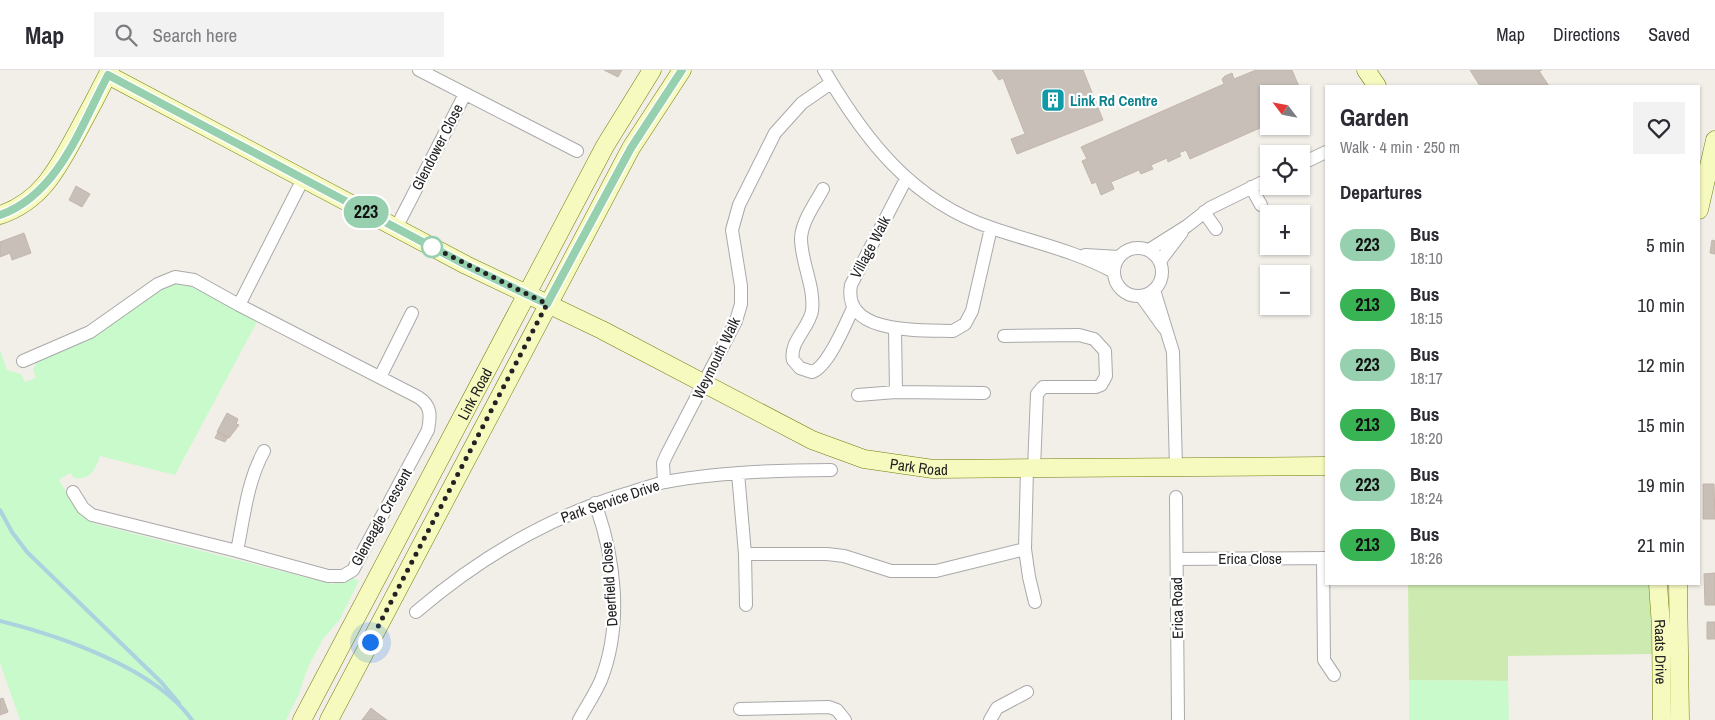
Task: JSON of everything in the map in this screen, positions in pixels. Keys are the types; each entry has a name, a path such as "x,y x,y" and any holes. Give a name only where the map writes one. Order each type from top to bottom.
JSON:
{"street":[{"name":"Glendower Close","path":"419,70 577,151"},
{"name":"Link Road","path":"302,720 608,139 652,70"},
{"name":"Link Road","path":"329,720 631,148 682,70"},
{"path":"824,70 879,152 906,179 948,208 991,228 1078,254 1114,272"},
{"path":"1366,70 1377,85"},
{"name":"Park Road","path":"109,73 466,265 547,304 812,440 864,459 933,469 1325,466"},
{"path":"0,215 29,201 48,184 109,73"},
{"name":"Weymouth Walk","path":"664,482 663,464 736,320 741,304 741,286 732,230 739,205 775,133 802,103 831,83"},
{"name":"Glendower Close","path":"396,228 464,94"},
{"path":"1700,206 1715,140"},
{"path":"1310,160 1325,152"},
{"path":"239,305 303,179"},
{"name":"Village Walk","path":"853,308 849,294 850,285 906,179"},
{"path":"1149,250 1187,226 1204,212 1260,183"},
{"path":"1250,187 1261,205"},
{"path":"823,189 804,226 801,238 812,305 809,320 793,350 793,360 800,368 812,372 819,368 841,334 853,308 883,327 895,329 953,331 965,324 972,311 991,228"},
{"path":"1204,212 1216,229"},
{"path":"1160,261 1187,226"},
{"path":"1132,248 1149,250 1160,261 1162,276 1154,290 1141,296 1134,296 1122,290 1118,285 1114,272 1119,257 1132,248"},
{"path":"1078,254 1119,257"},
{"name":"Gleneagle Crescent","path":"23,361 90,332 158,284 175,277 194,280 380,377 424,401 431,414 428,430 352,570 343,576 328,576 92,515 83,508 73,492"},
{"path":"1154,290 1173,352 1176,468"},
{"path":"1141,296 1167,332"},
{"path":"380,377 412,313"},
{"path":"895,329 896,392"},
{"path":"1004,336 1079,335 1094,339 1105,351 1106,376 1099,386 1043,387 1038,392 1026,550 1029,577 1035,602"},
{"path":"858,395 896,392 984,393"},
{"path":"237,551 248,492 256,465 264,451"},
{"name":"Park Service Drive","path":"416,612 452,581 500,548 551,521 595,503 664,482 738,473 831,470"},
{"path":"738,473 745,554 746,605"},
{"name":"Erica Road","path":"1176,497 1178,720"},
{"name":"Deerfield Close","path":"579,720 601,680 614,628 610,556 604,529 595,503"},
{"path":"745,554 827,554 844,556 891,570 924,572 936,571 1026,550"},
{"name":"Erica Close","path":"1176,559 1324,558 1324,660 1334,675"},
{"name":"Raats Drive","path":"1658,585 1661,626 1662,720"},
{"name":"Raats Drive","path":"1678,585 1680,720"},
{"path":"990,720 997,708 1027,692"},
{"path":"740,710 829,707 837,710 845,720"}],"green space":[{"path":"180,283 188,284 258,320 175,475 100,456 94,470 88,476 74,478 70,473 59,480 79,513 96,524 332,584 353,578 359,581 340,619 323,639 308,667 298,696 286,720 20,720 0,663 0,350 7,370 21,374 25,382 36,378 33,370 38,359 89,340 160,290"},
{"path":"1408,585 1650,585 1653,654 1508,656 1508,681 1409,680"},
{"path":"1409,680 1508,681 1509,720 1409,720"}],"building":[{"path":"604,70 622,70 618,77"},
{"name":"Link Rd Centre","path":"992,70 1083,70 1103,120 1017,154 1011,139 1025,134 1003,78 999,80"},
{"path":"1256,70 1292,70 1298,85 1260,85 1260,128 1190,159 1186,150 1179,153 1181,156 1168,162 1167,158 1151,165 1153,169 1141,174 1139,170 1111,182 1114,189 1101,195 1096,182 1092,184 1082,161 1087,159 1081,147 1224,84 1222,79 1225,76 1232,73 1234,79"},
{"path":"1470,70 1542,70 1539,71 1548,85 1479,85"},
{"path":"76,186 90,194 82,207 69,200"},
{"path":"24,233 31,253 12,260 10,253 0,257 0,242"},
{"path":"1712,240 1715,241 1715,254 1710,253"},
{"path":"227,413 238,419 236,424 239,425 229,438 217,432"},
{"path":"218,432 228,437 225,442 215,438"},
{"path":"1703,484 1714,484 1715,519 1703,519"},
{"path":"1715,573 1715,605 1705,605 1704,574"},
{"path":"1707,622 1715,622 1715,639 1707,639"},
{"path":"3,698 8,712 0,715 0,699"},
{"path":"371,708 380,715 387,720 362,720"}],"waterway":[{"path":"0,510 12,532 27,552 161,682 179,703"},
{"path":"0,621 50,635 77,645 131,670 176,701 192,720"}],"bus line":[{"name":"223","path":"0,215 14,210 29,201 48,184 108,75 432,248 547,304 631,148 652,112 682,70"}],"place":[{"name":"Link Rd Centre","path":"1053,100"}],"route":[{"path":"370,642 547,304 432,247"}]}
